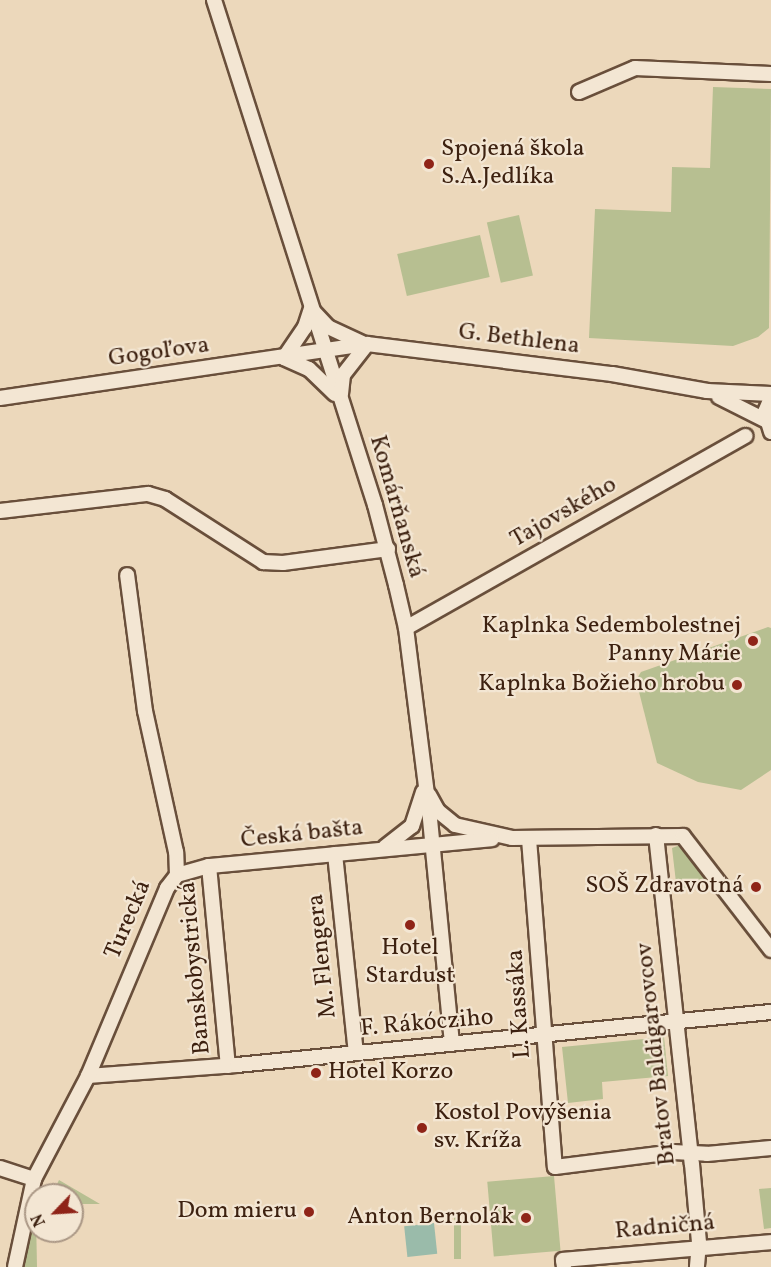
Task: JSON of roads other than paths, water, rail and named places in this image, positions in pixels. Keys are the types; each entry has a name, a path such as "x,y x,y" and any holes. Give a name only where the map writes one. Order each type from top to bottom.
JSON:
{"street":[{"name":"Komárňanská","path":"214,0 388,549 406,628 426,788 452,1044"},
{"path":"579,92 635,68 771,75"},
{"path":"311,308 328,327 367,344 343,375 341,401"},
{"path":"311,308 305,327 284,358 309,369 341,401"},
{"name":"G. Bethlena","path":"325,351 367,344 612,374 706,391 771,396"},
{"name":"Gogoľova","path":"0,398 325,351"},
{"name":"G. Bethlena","path":"706,391 768,426"},
{"path":"768,426 771,396"},
{"name":"Tajovského","path":"406,628 745,436"},
{"path":"0,511 148,494 165,499 262,562 283,563 388,549"},
{"name":"Turecká","path":"15,1267 34,1179 88,1076 166,888 177,875 176,852 145,711 127,575"},
{"path":"426,788 438,811 454,825 512,838 683,836 771,950"},
{"path":"380,849 412,826 426,788"},
{"name":"Bratov Baldigarovcov","path":"656,835 690,1153 699,1248 698,1267"},
{"name":"Česká bašta","path":"177,875 209,866 512,838"},
{"name":"L. Kassáka","path":"529,838 555,1167 672,1152 690,1153"},
{"name":"M. Flengera","path":"335,854 356,1053"},
{"name":"Banskobystrická","path":"209,866 228,1066"},
{"name":"F. Rákócziho","path":"88,1076 228,1066 771,1012"},
{"path":"690,1153 771,1148"},
{"path":"0,1168 34,1179"},
{"name":"Radničná","path":"564,1264 771,1242"}],"place":[{"name":"Spojená škola S.A.Jedlíka","path":"429,164"},
{"name":"Kaplnka Sedembolestnej Panny Márie","path":"753,641"},
{"name":"Kaplnka Božieho hrobu","path":"737,685"},
{"name":"SOŠ Zdravotná","path":"756,887"},
{"name":"Hotel Stardust","path":"410,925"},
{"name":"Hotel Korzo","path":"316,1073"},
{"name":"Kostol Povýšenia sv. Kríža","path":"422,1128"},
{"name":"Dom mieru","path":"309,1212"},
{"name":"Anton Bernolák","path":"526,1218"}]}
